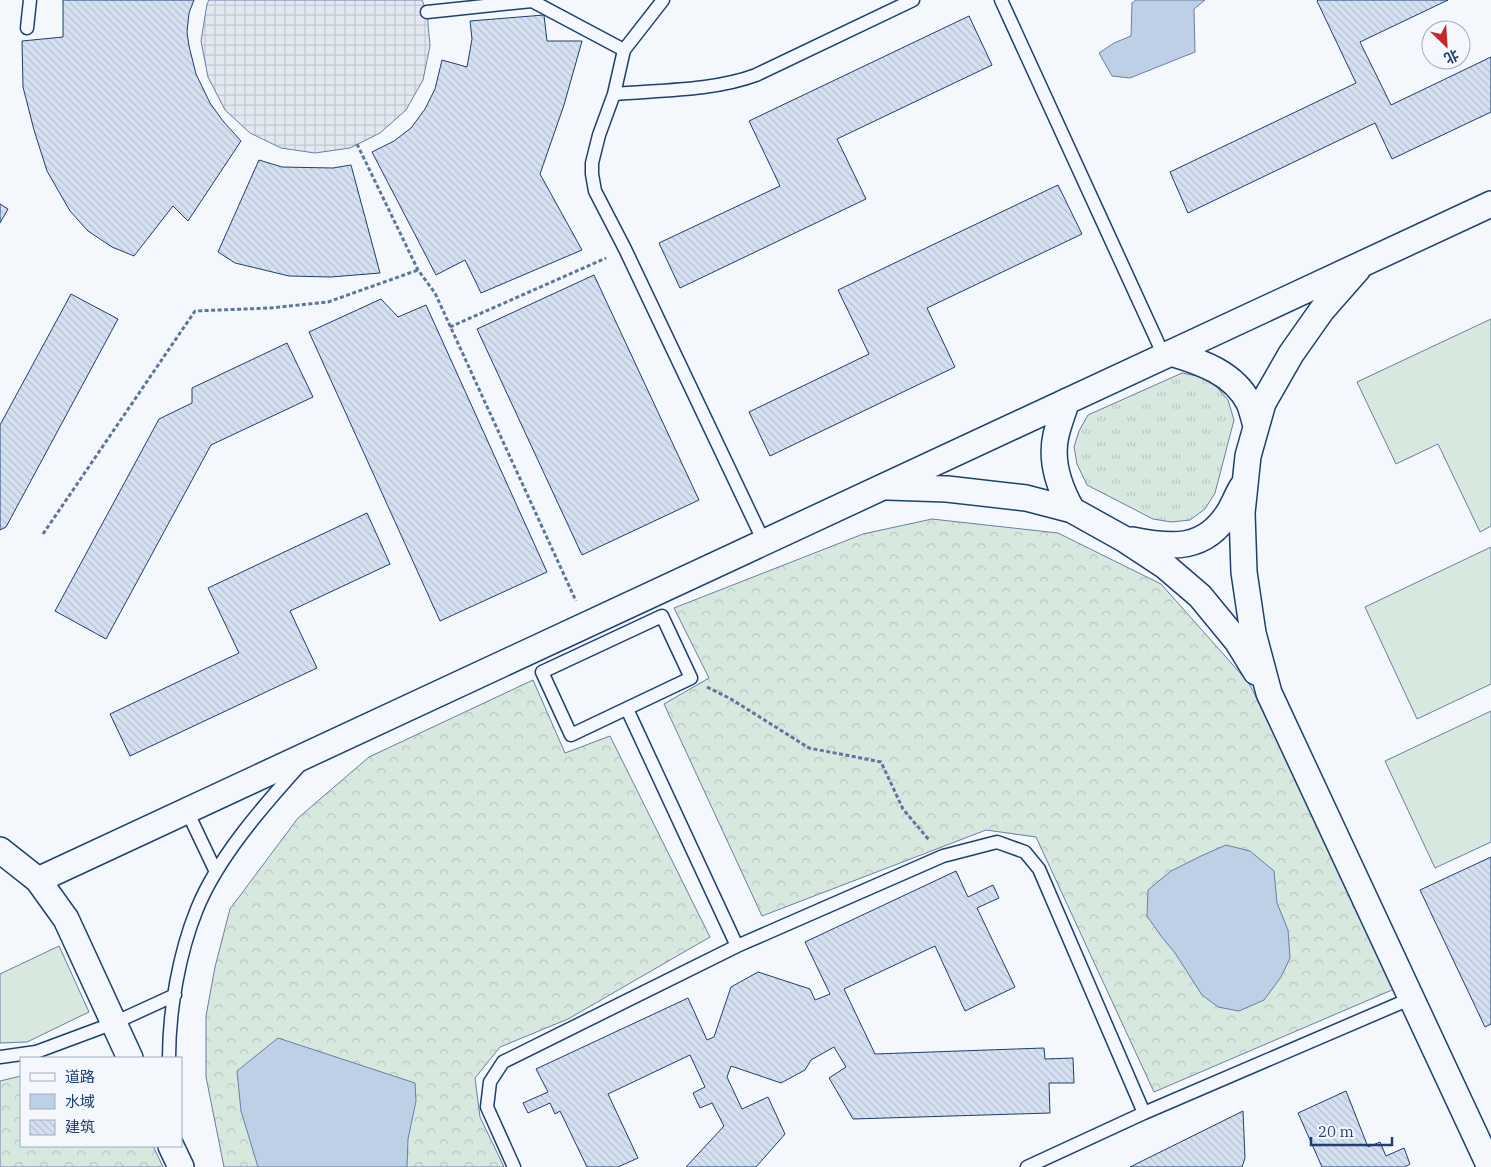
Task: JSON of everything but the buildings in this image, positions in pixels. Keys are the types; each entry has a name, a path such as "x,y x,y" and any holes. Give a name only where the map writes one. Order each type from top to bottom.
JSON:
{"street":[{"path":"38,880 311,753 592,635 764,542 1491,204"},
{"path":"1269,693 1253,633 1244,572 1242,513 1248,456 1263,403 1292,354 1322,310 1363,263"},
{"path":"1168,354 1208,365 1221,373 1232,382 1249,403 1256,426"},
{"path":"1067,401 1056,435 1055,462 1063,493 1072,510"},
{"path":"1124,539 1168,546 1187,544 1206,536 1222,522 1245,481"},
{"path":"882,487 947,489 1026,498 1072,510 1124,539 1165,566 1200,596 1237,641 1269,693 1490,1167"},
{"path":"0,850 38,880 66,919 130,1057"},
{"path":"171,1147 181,1167"}],"lane":[{"path":"27,28 30,0"},
{"path":"663,0 624,50 614,94 599,135 591,169 593,182 598,198 625,249 764,542"},
{"path":"614,94 719,86 738,82 913,0"},
{"path":"1002,0 1168,354"},
{"path":"427,12 531,1 624,50"},
{"path":"662,616 691,678 571,735 542,672 592,635 662,616"},
{"path":"627,709 737,946"},
{"path":"169,1057 169,1029 183,950 197,908 216,872 244,832 311,753"},
{"path":"187,811 216,872"},
{"path":"514,1167 487,1107 490,1082 504,1062 737,946 943,856 997,842 1025,852 1040,869 1144,1113"},
{"path":"0,1057 36,1052 114,1023 175,995"},
{"path":"1027,1167 1144,1113 1412,998"}],"path":[{"path":"357,144 418,270 435,293 592,635"},
{"path":"450,327 625,249"},
{"path":"43,534 195,311 270,308 328,302 418,270"},
{"path":"691,678 731,699 809,748 881,762 903,809 943,856"}],"green space":[{"path":"1491,319 1491,526 1480,532 1438,444 1396,464 1357,382"},
{"path":"1182,373 1202,377 1215,385 1228,400 1234,420 1215,493 1205,509 1190,520 1171,522 1153,519 1087,485 1077,464 1074,447 1079,431 1088,415"},
{"path":"932,519 1058,533 1161,584 1249,683 1399,987 1154,1092 1036,837 986,830 762,916 664,704 709,678 674,608 863,534"},
{"path":"1491,547 1491,684 1417,719 1365,607"},
{"path":"533,680 565,753 610,736 710,937 568,1019 500,1047 475,1078 480,1117 504,1167 224,1167 206,1077 206,1016 215,967 230,909 298,818 369,757"},
{"path":"1491,711 1491,842 1435,868 1385,761"},
{"path":"59,946 89,1012 27,1042 0,1043 0,974"},
{"path":"20,1076 20,1147 153,1147 163,1167 0,1167 0,1081"}],"shaded area":[{"path":"209,0 422,0 427,12 430,46 423,80 406,110 380,133 350,148 315,153 281,148 250,133 225,110 208,77 201,41"}],"water":[{"path":"1136,0 1205,0 1194,9 1195,52 1130,78 1112,76 1099,53 1114,43 1131,36 1132,3"},
{"path":"1226,845 1250,851 1274,871 1277,903 1288,930 1290,958 1281,977 1264,1000 1239,1011 1218,1007 1202,995 1175,953 1147,916 1148,890 1171,871"},
{"path":"278,1038 415,1083 416,1101 408,1139 407,1167 258,1167 241,1111 237,1071"}]}
